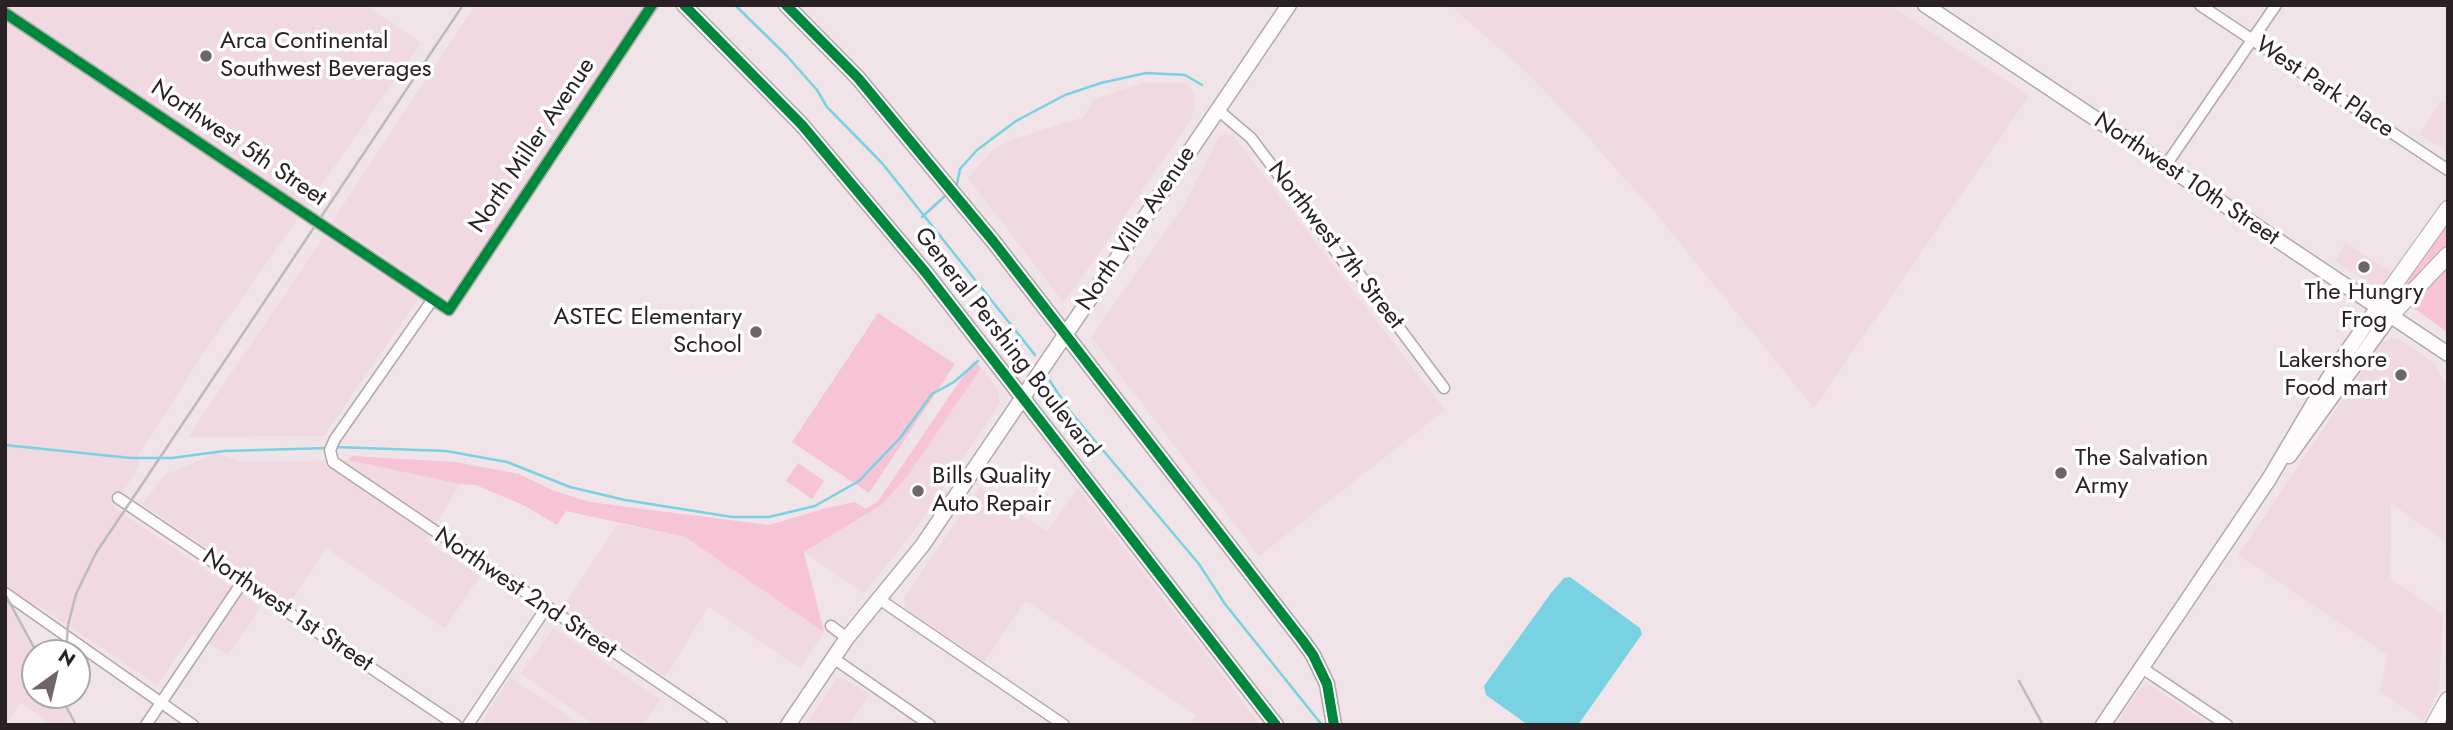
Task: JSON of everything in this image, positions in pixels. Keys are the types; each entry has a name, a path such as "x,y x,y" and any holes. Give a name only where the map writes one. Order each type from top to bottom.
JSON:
{"main road":[{"name":"General Pershing Boulevard","path":"684,5 802,125 926,273 1276,725"},
{"path":"786,5 858,78 993,241 1313,655 1327,684 1334,725"},
{"name":"North Villa Avenue","path":"789,725 847,638 922,546 1289,5"},
{"name":"Northwest 10th Street","path":"1933,7 2448,354"},
{"path":"2103,725 2269,479 2319,417 2448,209"},
{"path":"2384,311 2448,255"},
{"path":"2434,725 2448,701"}],"street":[{"name":"North Miller Avenue","path":"449,310 652,5"},
{"name":"West Park Place","path":"2200,5 2448,170"},
{"path":"2166,165 2276,5"},
{"name":"Northwest 5th Street","path":"5,13 449,310"},
{"name":"Northwest 7th Street","path":"1218,110 1251,138 1343,261 1356,270 1444,388"},
{"name":"Northwest 2nd Street","path":"433,299 331,455 345,473 722,725"},
{"name":"Northwest 1st Street","path":"118,498 456,725"},
{"path":"146,725 243,581"},
{"path":"5,593 193,725"},
{"path":"879,599 1064,725"},
{"path":"468,725 546,608"},
{"path":"831,626 847,638"},
{"path":"833,659 930,725"},
{"path":"2142,668 2227,725"}],"shaded area":[{"path":"5,5 365,5 421,43 202,355 139,455 139,467 113,507 261,607 228,655 192,633 157,685 37,605 8,602 28,639 21,639 21,702 5,725"},
{"path":"475,5 660,7 458,306 332,222"},
{"path":"1450,5 1890,5 2029,96 1814,408 1658,216 1579,127 1526,72"},
{"path":"1144,82 1185,83 1194,93 1195,107 1190,121 1064,303 968,178 991,152 1007,141 1084,117 1094,99"},
{"path":"2442,100 2448,104 2448,152 2420,134"},
{"path":"1232,134 1445,410 1259,556 1091,337 1184,205 1220,135"},
{"path":"2448,217 2448,248 2398,297 2424,251"},
{"path":"324,236 418,299 324,436 188,437"},
{"name":"The Hungry Frog","path":"2346,243 2393,273 2384,285 2377,288 2335,261"},
{"path":"2447,264 2448,270 2448,333 2408,304"},
{"path":"878,313 955,364 869,493 792,442"},
{"path":"2396,337 2434,363 2446,385 2445,542 2391,503 2390,578 2443,615 2439,689 2424,721 2380,692 2387,655 2238,555 2382,342"},
{"path":"974,360 981,368 906,478 883,504 804,552 824,632 685,537 566,511 557,525 525,506 476,485 348,460 353,456 456,462 519,474 552,490 589,502 769,525 855,502 866,509 878,501"},
{"name":"Bills Quality Auto Repair","path":"981,368 997,388 1000,403 918,526 864,593 804,552 883,504 906,477"},
{"path":"216,453 242,462 348,460 460,484 425,541 480,576 445,628 326,548 289,604 142,504 165,475"},
{"path":"798,463 824,481 812,499 786,481"},
{"path":"980,487 1047,532 1078,488 1261,725 1190,725 1196,715 1026,601 984,662 905,608 904,598"},
{"path":"618,524 685,537 824,632 800,668 709,607 665,676 564,606"},
{"path":"553,628 660,699 643,725 595,725 521,674"},
{"path":"510,677 548,702 582,725 480,725"},
{"path":"840,677 870,694 849,725 806,725 837,678"},
{"path":"2148,685 2209,725 2116,725 2141,687"},
{"path":"31,709 65,709 74,725 44,725 46,720"}],"water":[{"path":"1570,577 1640,628 1642,634 1578,725 1528,725 1486,695 1484,686 1551,593 1564,578"}],"waterway":[{"path":"735,5 786,55 817,90 827,107 882,163 1035,355"},
{"path":"957,184 960,169 977,150 1016,121 1065,95 1101,83 1146,73 1185,75 1202,85"},
{"path":"922,217 945,196"},
{"path":"997,345 1012,329"},
{"path":"335,447 446,451 507,462 570,487 625,500 732,517 769,517 815,506 859,481 900,438 932,394 954,382 978,361"},
{"path":"1050,381 1069,410 1199,564 1225,604 1322,725"},
{"path":"5,445 131,458 172,458 224,451 328,448"}],"railway":[{"path":"67,639 76,594 96,553 463,5"},
{"path":"5,594 29,639"},
{"path":"2019,681 2043,725"},
{"path":"67,709 76,725"}],"cycle path":[{"path":"5,13 449,310 652,5"},
{"path":"684,5 802,125 926,273 1276,725"},
{"path":"786,5 858,78 993,241 1303,641 1327,684 1334,725"}],"place":[{"name":"Arca Continental Southwest Beverages","path":"206,56"},
{"name":"The Hungry Frog","path":"2364,267"},
{"name":"ASTEC Elementary School","path":"756,332"},
{"name":"Lakershore Food mart","path":"2401,375"},
{"name":"The Salvation Army","path":"2061,473"},
{"name":"Bills Quality Auto Repair","path":"918,491"}]}
